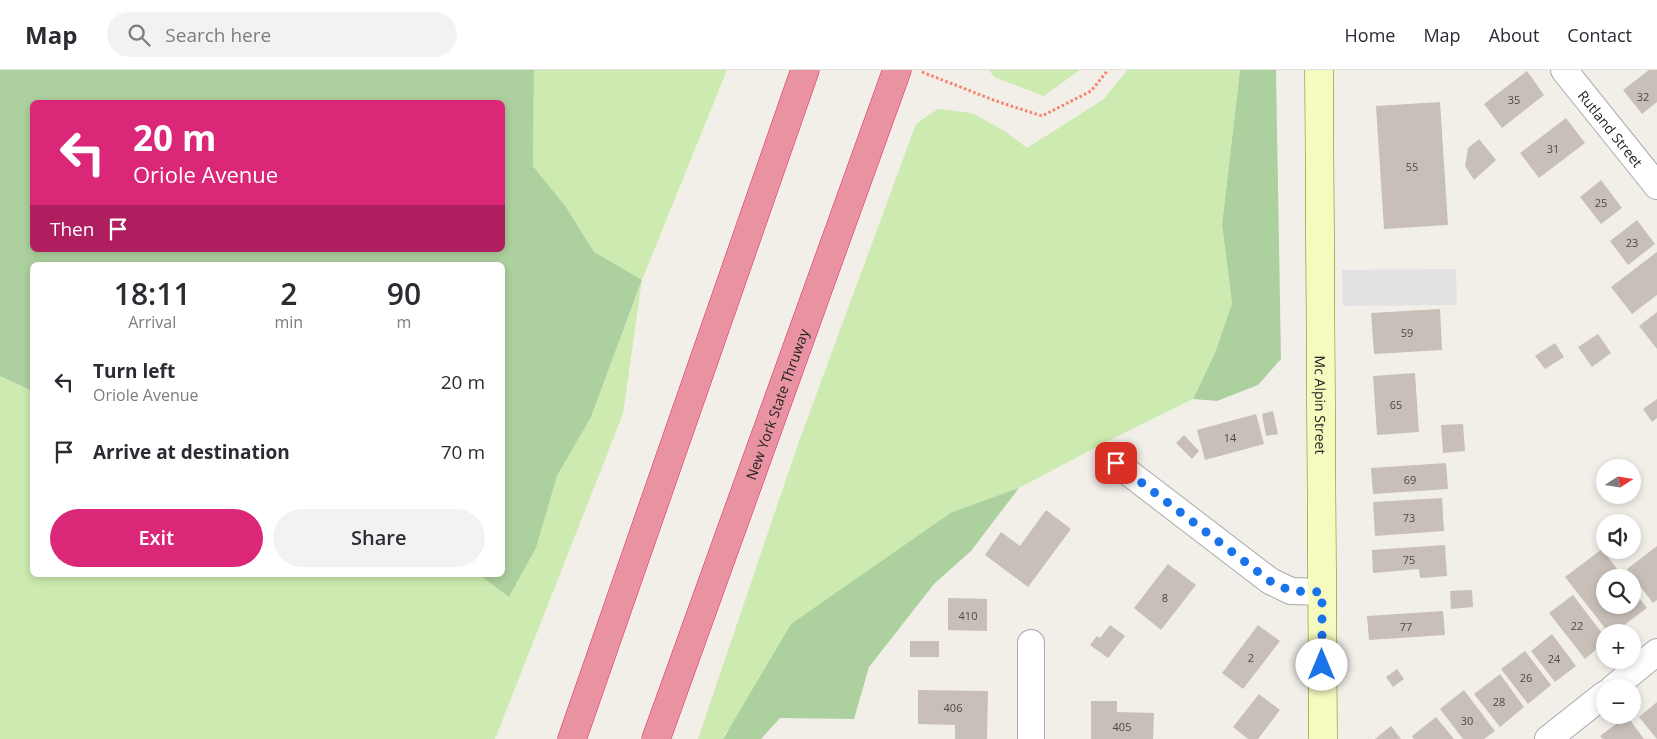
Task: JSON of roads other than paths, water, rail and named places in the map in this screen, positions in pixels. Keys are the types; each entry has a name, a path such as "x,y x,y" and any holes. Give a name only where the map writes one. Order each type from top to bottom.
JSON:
{"highway":[{"path":"572,739 805,70"},
{"name":"New York State Thruway","path":"656,739 897,70"},
{"path":"554,739 628,578"}],"street":[{"name":"Mc Alpin Street","path":"1319,70 1323,739"},
{"name":"Rutland Street","path":"1564,70 1657,186"},
{"path":"1116,463 1270,581 1291,591 1322,592"},
{"path":"1031,643 1031,739"},
{"path":"1624,679 1657,652"},
{"path":"1548,739 1596,701"}]}
